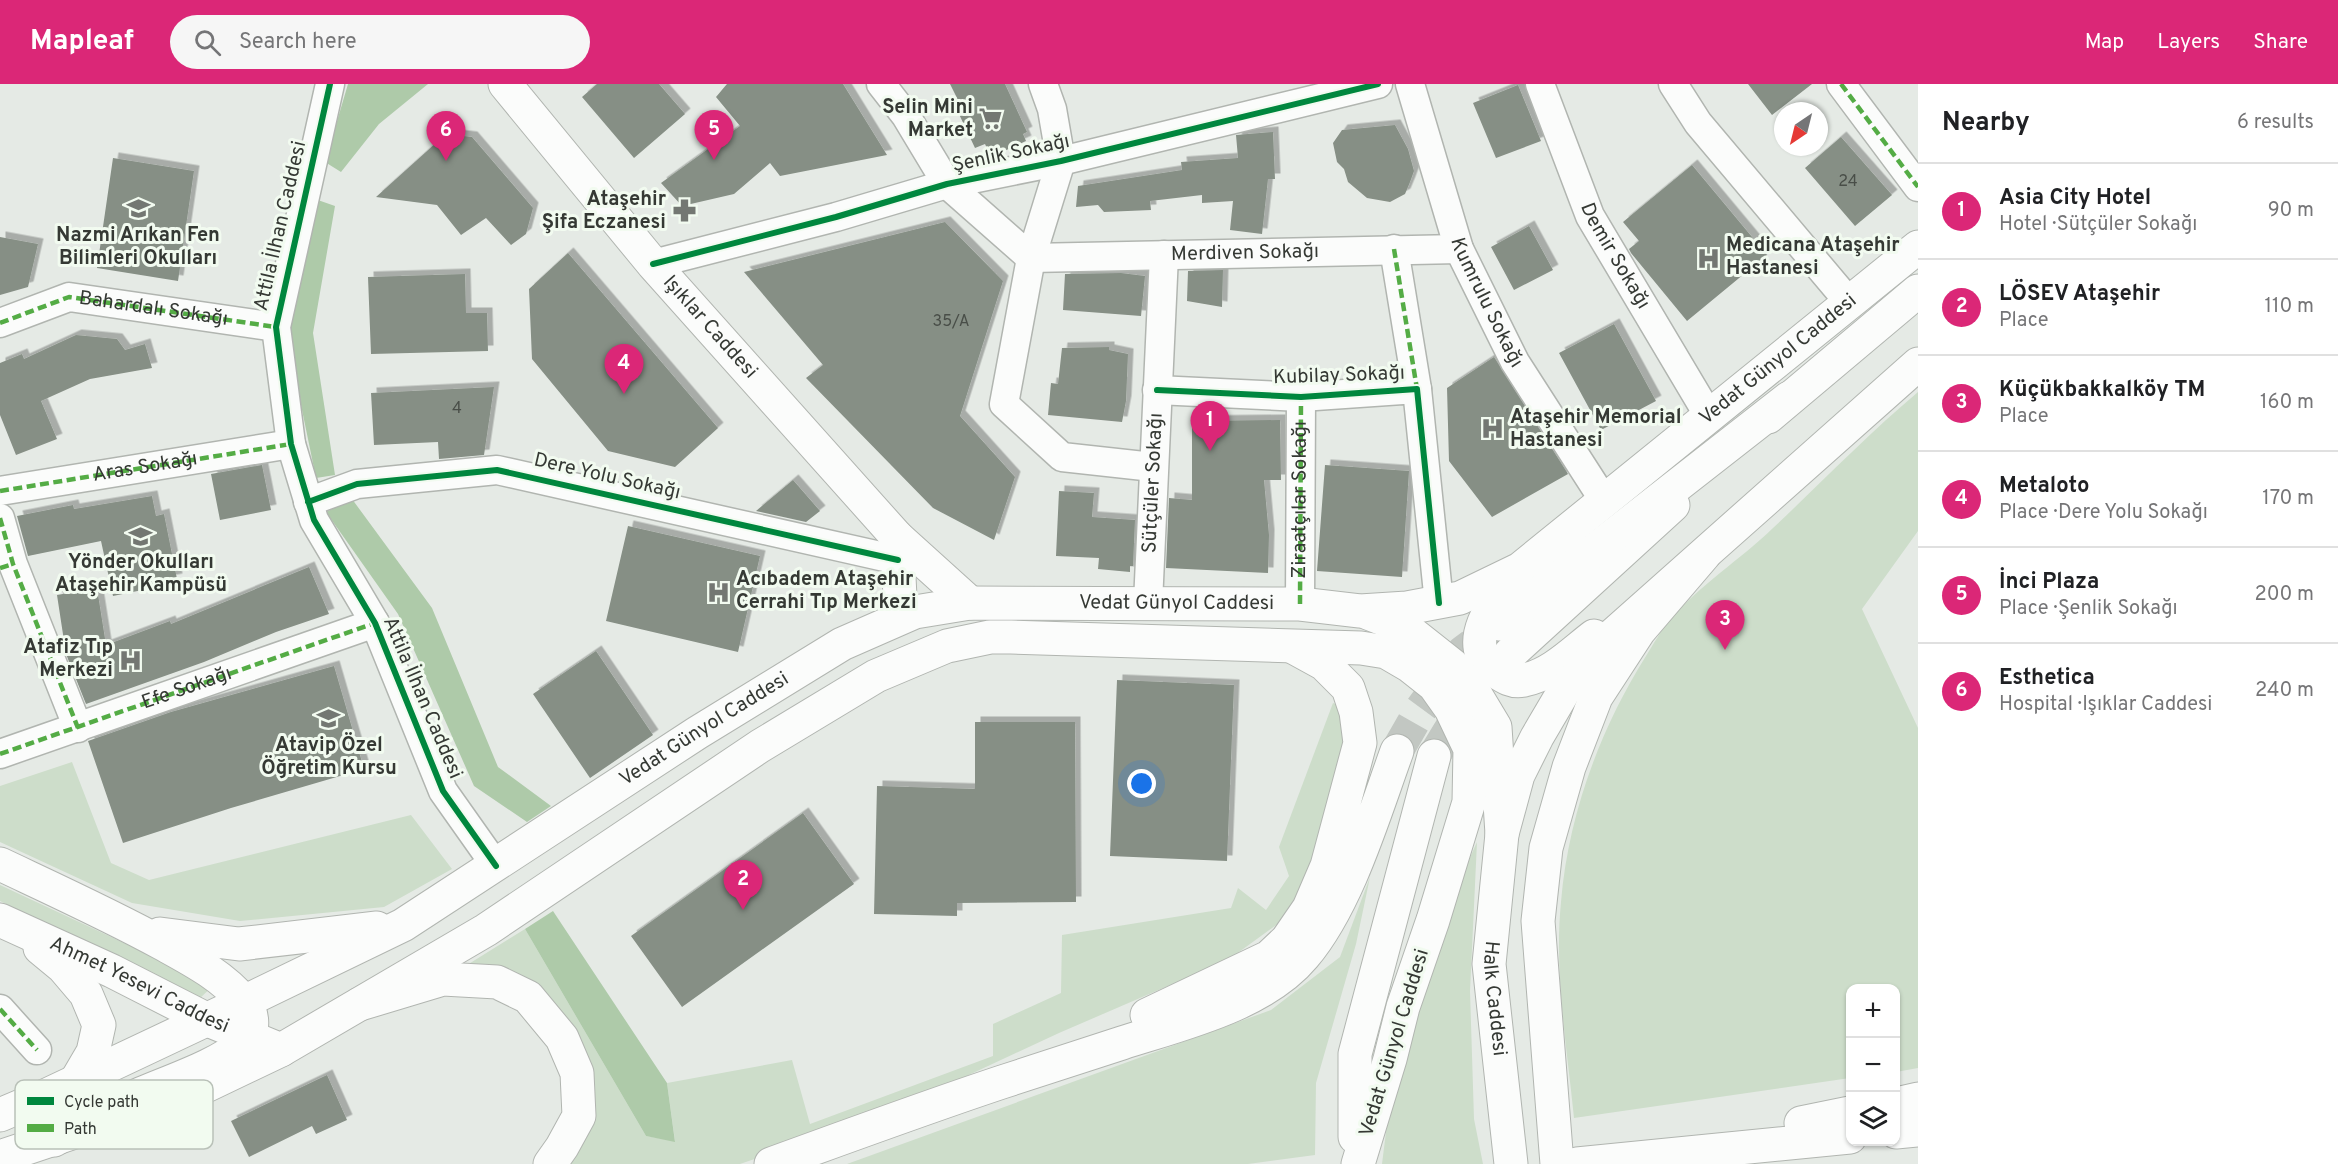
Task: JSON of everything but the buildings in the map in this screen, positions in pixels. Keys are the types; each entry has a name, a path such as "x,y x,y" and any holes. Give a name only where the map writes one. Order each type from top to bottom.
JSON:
{"main road":[{"name":"Işıklar Caddesi","path":"505,84 653,264 897,548 970,603"},
{"name":"Vedat Günyol Caddesi","path":"208,1020 403,925 697,733 842,644 901,617 933,608 970,603 1300,604 1360,611 1407,608 1460,598 1520,569 1918,247"},
{"path":"1500,624 1789,398 1918,291"},
{"path":"1502,834 1518,775 1564,691 1614,634 1918,364"},
{"path":"1510,654 1789,398"},
{"path":"897,548 901,617"},
{"path":"1520,569 1488,614 1480,631 1480,647 1486,664 1506,679 1523,681 1546,673 1704,555"},
{"path":"1557,1164 1538,921 1546,848 1569,767 1596,697 1639,631 1704,555"},
{"path":"1360,611 1404,627 1452,665 1477,697 1495,727 1502,834"},
{"name":"Vedat Günyol Caddesi","path":"360,1004 486,930 760,746 876,676 947,646 990,637 1011,637 1361,648 1386,652 1434,685 1451,709 1470,749 1469,802 1434,920 1403,1007 1390,1059 1357,1164"},
{"path":"949,1100 1187,997 1269,957 1287,940 1309,908 1327,866 1360,743 1356,712 1348,688 1324,664 1293,647"},
{"path":"771,1164 949,1100 1213,1012 1253,996 1303,957 1325,927 1356,860 1397,751"},
{"path":"1357,1164 1355,1054 1434,756"},
{"name":"Halk Caddesi","path":"1502,834 1489,964 1510,1164"},
{"path":"0,864 142,932 198,963 222,980 244,1002 251,1015 252,1027 246,1041 233,1052 211,1064 174,1080"},
{"path":"5,922 63,967 86,994 99,1025 93,1052 77,1080"},
{"name":"Ahmet Yesevi Caddesi","path":"5,922 112,971 208,1020 280,1050"},
{"path":"142,932 239,944 403,925"},
{"path":"213,1082 280,1050 360,1004 443,979 497,982 528,997 562,1038 577,1073 579,1116 550,1164"},
{"path":"78,1080 208,1020"},
{"path":"1900,1103 1918,1099"},
{"path":"0,1115 15,1108"},
{"path":"1626,1159 1846,1114"},
{"path":"1900,1132 1918,1130"},
{"path":"1577,1164 1846,1137"},
{"path":"0,1157 25,1149"}],"street":[{"name":"Attila İlhan Caddesi","path":"330,84 276,327 291,444 314,520 375,623 443,791 496,866"},
{"path":"881,84 906,116 947,184 1031,258"},
{"path":"1043,84 1052,109 1061,161 1031,258 1004,404 1062,457 1153,467"},
{"name":"Şenlik Sokağı","path":"653,264 836,217 947,184 1061,161 1378,84"},
{"name":"Kumrulu Sokağı","path":"1410,84 1459,249 1515,362 1605,502"},
{"name":"Demir Sokağı","path":"1540,84 1590,216 1708,416"},
{"path":"1673,84 1698,123 1848,302"},
{"path":"1841,84 1918,188"},
{"path":"1394,249 1417,389"},
{"name":"Merdiven Sokağı","path":"1031,258 1459,249"},
{"name":"Sütçüler Sokağı","path":"1148,603 1164,255"},
{"name":"Bahardalı Sokağı","path":"0,323 69,297 276,327"},
{"name":"Kubilay Sokağı","path":"1157,390 1301,397 1417,389 1439,603"},
{"name":"Ziraatçılar Sokağı","path":"1300,604 1301,397"},
{"name":"Aras Sokağı","path":"0,491 291,444"},
{"name":"Dere Yolu Sokağı","path":"308,502 357,484 497,470 897,548"},
{"path":"0,518 7,566 78,728"},
{"name":"Efe Sokağı","path":"0,754 375,623"},
{"path":"0,1009 37,1050"}],"shaded area":[{"path":"348,84 428,84 379,124 341,172 325,162"},
{"path":"315,199 335,206 313,333 335,475 316,478 286,332"},
{"path":"1918,392 1918,531 1862,609 1918,728 1918,1068 1900,1071 1900,984 1846,984 1846,1079 1574,1118 1560,983 1561,902 1571,838 1579,806 1589,774 1614,713 1659,634 1680,609 1760,540"},
{"path":"352,499 432,608 498,767 551,806 527,822 474,786 398,614 326,512"},
{"path":"1333,703 1344,707 1347,743 1316,859 1283,920 1228,960 1059,1033 958,1080 795,1145 740,1164 569,1164 565,1019 467,965 525,929 646,1136 675,1141 667,1083 792,1060 810,1124 993,1056 993,1024 1061,993 1062,935 1231,908 1238,888 1266,910 1289,876 1279,847"},
{"path":"72,762 111,863 149,880 411,815 452,869 384,907 240,921 132,903 0,842 0,786"},
{"path":"1477,842 1470,991 1474,1119 1483,1164 1382,1164 1389,1108 1423,962"},
{"path":"1370,877 1356,944 1316,1083 1315,1155 1248,1164 847,1164 1271,1010 1340,957"},
{"path":"0,885 214,985 199,999 0,901"},
{"path":"553,911 667,1083 675,1142 646,1136 525,929"}],"tunnel":[{"path":"1397,751 1421,709 1463,652 1500,624"},
{"path":"1434,756 1470,697"}],"marked path":[{"path":"1841,84 1918,187"},
{"path":"1394,249 1417,389"},
{"path":"0,323 69,297 276,327"},
{"path":"1300,604 1301,397"},
{"path":"0,491 291,444"},
{"path":"0,518 13,564 78,728"},
{"path":"0,568 13,564"},
{"path":"0,754 375,623"},
{"path":"0,1009 37,1050"}],"cycle path":[{"path":"330,84 276,327 291,444 314,520 375,623 443,791 496,866"},
{"path":"653,264 836,217 947,184 1061,161 1378,84"},
{"path":"1157,390 1301,397 1417,389 1439,603"},
{"path":"308,502 357,484 497,470 898,560"}],"place":[{"name":"Selin Mini Market","path":"991,119"},
{"name":"İnci Plaza","path":"714,160"},
{"name":"Esthetica","path":"446,161"},
{"name":"Nazmi Arıkan Fen Bilimleri Okulları","path":"138,209"},
{"name":"Ataşehir Şifa Eczanesi","path":"684,211"},
{"name":"Medicana Ataşehir Hastanesi","path":"1708,258"},
{"name":"Metaloto","path":"624,394"},
{"name":"Ataşehir Memorial Hastanesi","path":"1492,429"},
{"name":"Asia City Hotel","path":"1210,451"},
{"name":"Yönder Okulları Ataşehir Kampüsü","path":"141,536"},
{"name":"Acıbadem Ataşehir Cerrahi Tıp Merkezi","path":"718,592"},
{"name":"Küçükbakkalköy TM","path":"1725,650"},
{"name":"Atafiz Tıp Merkezi","path":"131,660"},
{"name":"Atavip Özel Öğretim Kursu","path":"329,719"},
{"name":"LÖSEV Ataşehir","path":"743,910"}]}
